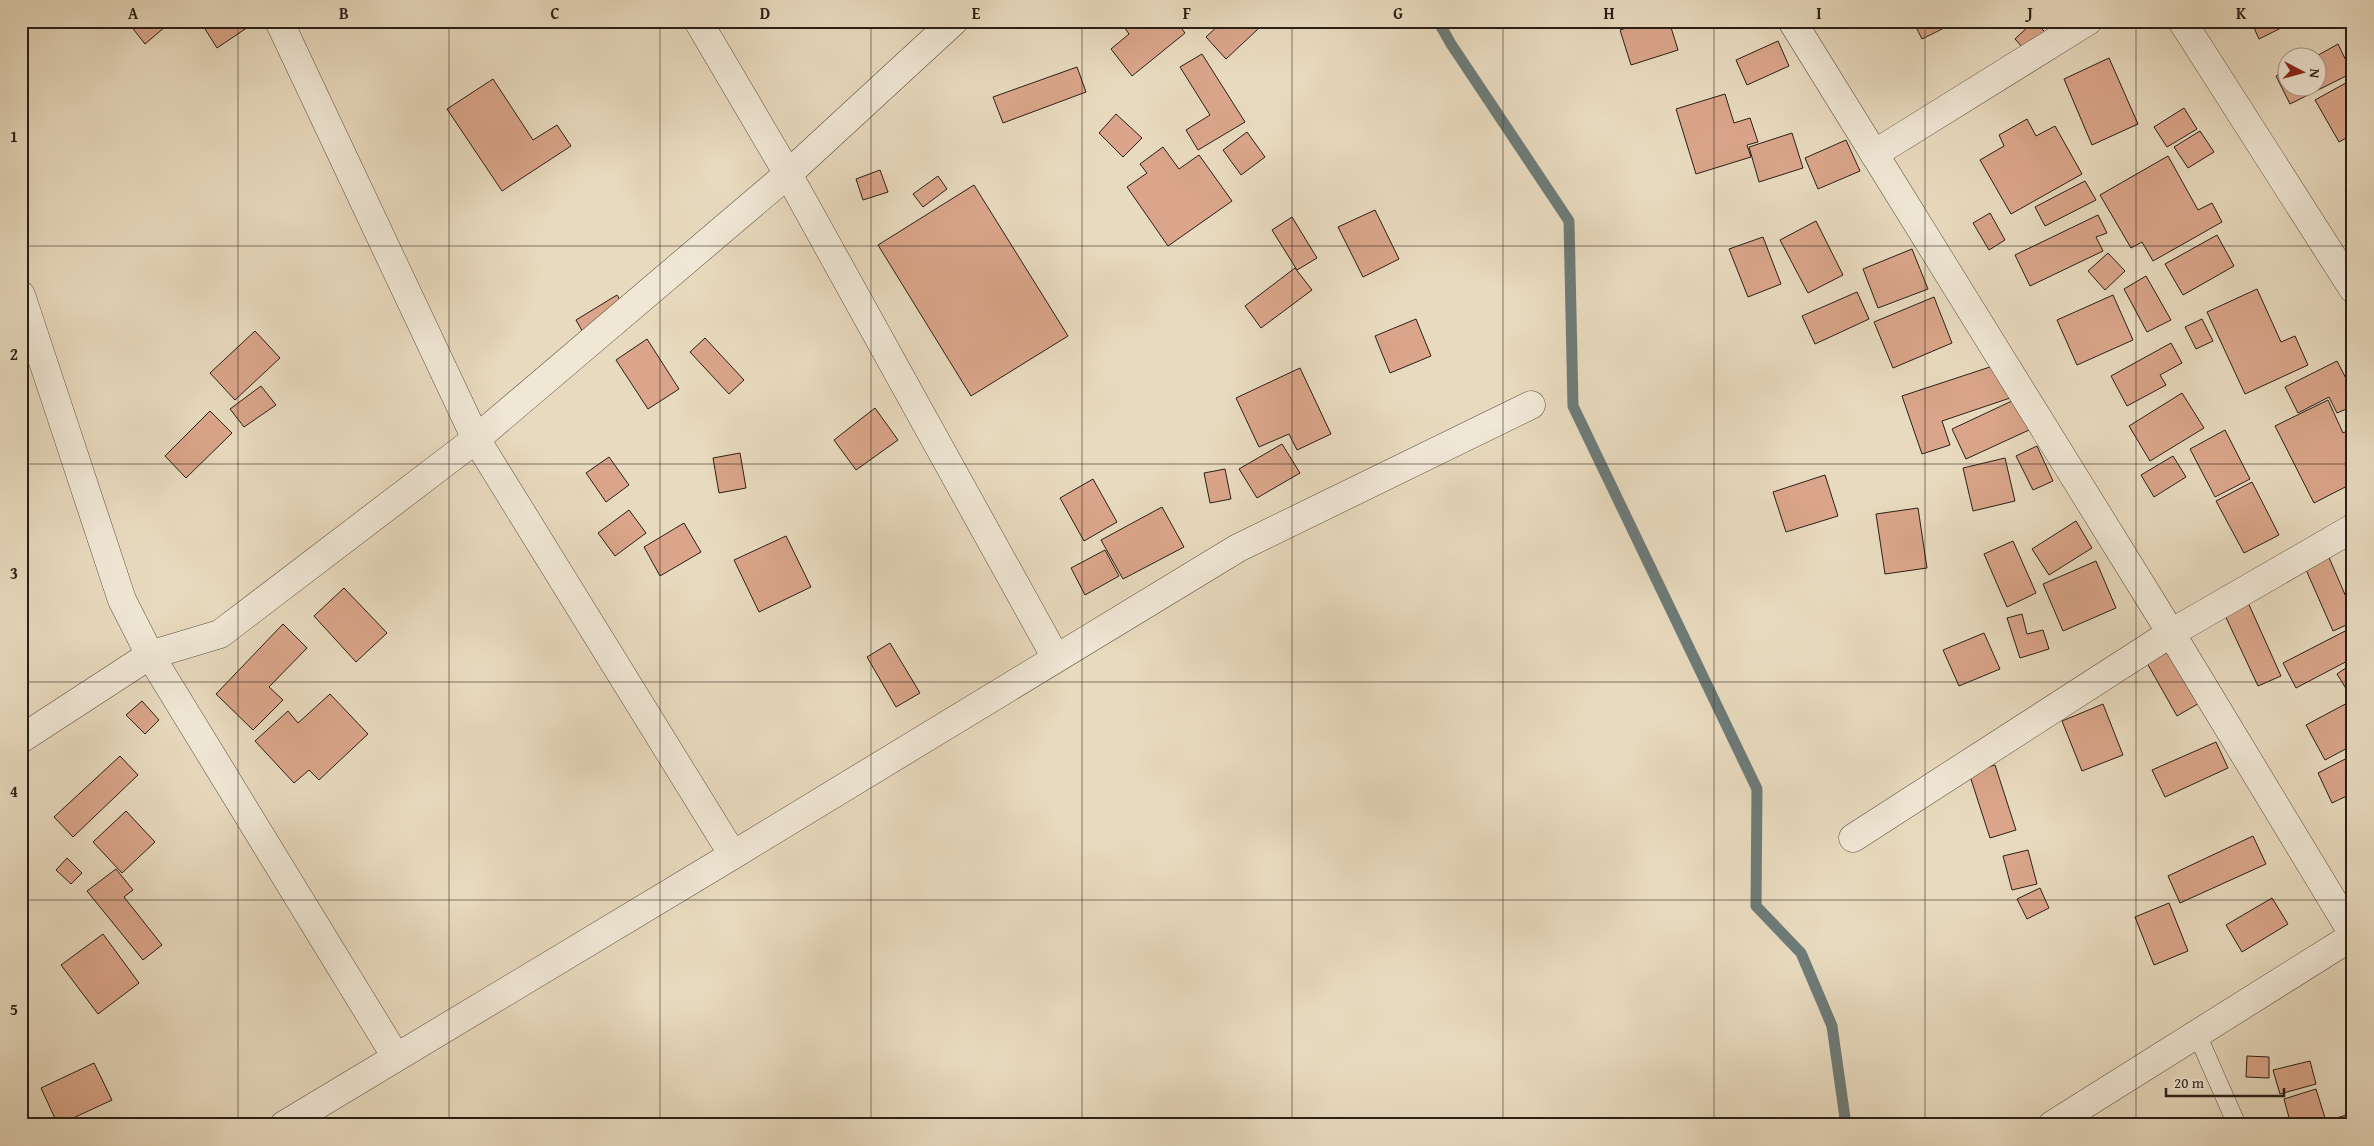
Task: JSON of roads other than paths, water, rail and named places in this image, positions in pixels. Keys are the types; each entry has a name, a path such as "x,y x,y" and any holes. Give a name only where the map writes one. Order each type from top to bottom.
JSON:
{"street":[{"path":"279,21 476,439 733,856"},
{"path":"698,21 788,174 1056,658"},
{"path":"21,739 150,655 220,634 476,439 788,174 954,21"},
{"path":"1792,21 2171,633 2353,935 2052,1125"},
{"path":"1874,154 2088,21"},
{"path":"2182,21 2353,289"},
{"path":"21,295 122,600 150,655 396,1057"},
{"path":"284,1125 733,856 1238,548 1531,404"},
{"path":"1853,838 2171,633 2353,528"}],"lane":[{"path":"2197,1034 2237,1125"}],"waterway":[{"path":"1438,21 1451,44 1569,221 1573,406 1757,789 1756,906 1801,953 1832,1026 1846,1125"}]}
